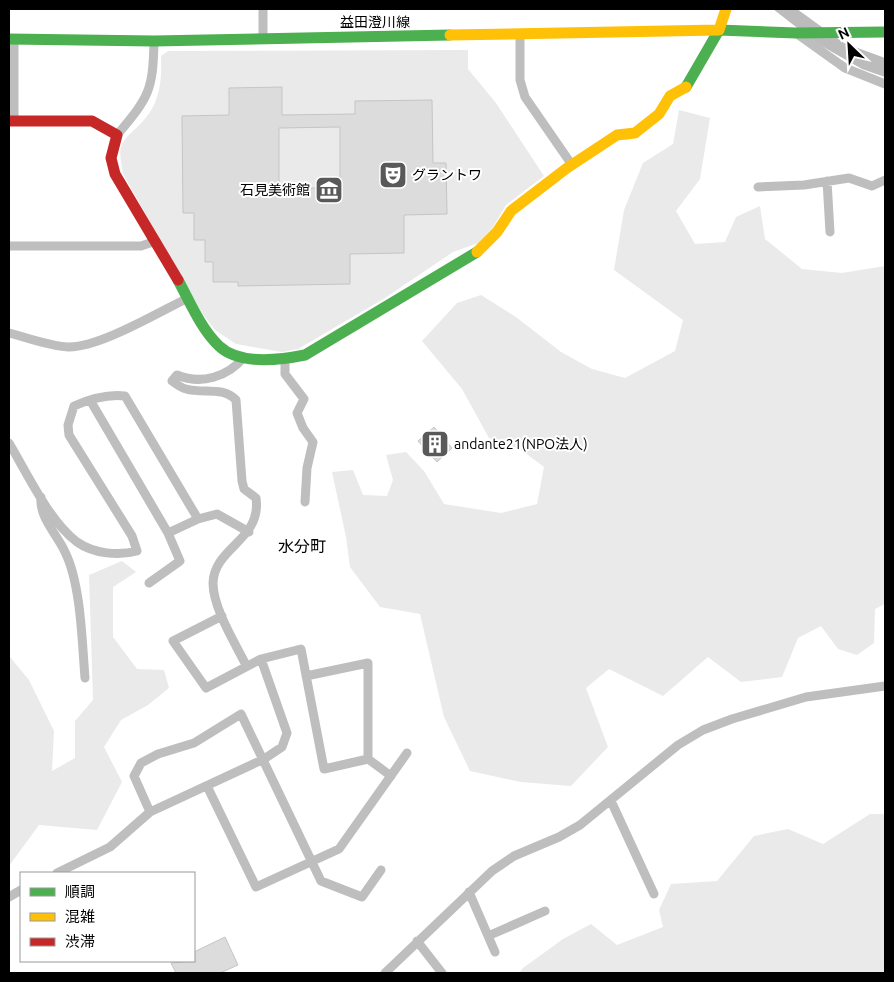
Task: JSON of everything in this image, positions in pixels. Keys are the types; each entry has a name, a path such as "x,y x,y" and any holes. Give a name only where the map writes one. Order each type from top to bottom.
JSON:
{"street":[{"path":"264,9 264,37"},
{"path":"154,41 150,88 134,116 117,135 111,158 115,174 156,241 202,324 219,346 230,353 244,357 285,359 305,355 480,250 497,232 511,211 572,165 617,135 634,133 659,114 670,96 688,86 719,30 726,9"},
{"name":"益田澄川線","path":"11,39 154,41 264,37 520,36 719,30 796,33 885,32"},
{"path":"796,33 845,68 885,84"},
{"path":"520,36 520,80 525,97 572,165"},
{"path":"11,39 11,121 92,121 117,135"},
{"path":"758,187 804,185 849,178 872,186 885,180"},
{"path":"827,181 830,232"},
{"path":"9,246 141,246 156,241"},
{"path":"9,333 69,347 85,345 105,338 188,298"},
{"path":"244,357 235,368 223,374 204,380 188,380 177,375 172,381 186,389 221,391 231,395 236,400 242,481 244,488 256,498 258,510 249,532 216,567 213,583 222,616 246,665"},
{"path":"285,359 285,374 304,399 297,413 303,428 313,442 307,468 306,502"},
{"path":"9,443 41,497 62,527 77,542 88,548 121,555 137,551 132,536 69,434 68,424 74,406 113,395 125,396 198,519"},
{"path":"90,400 168,533 180,561 149,583"},
{"path":"41,497 40,506 66,552 73,573 84,678"},
{"path":"168,533 198,519 217,514 249,532"},
{"path":"222,616 173,641 206,688 246,665 261,659 301,649 324,769 368,759 391,776"},
{"path":"59,872 110,847 150,812 264,759 282,748 287,733 261,659"},
{"path":"306,676 368,662 368,759"},
{"path":"385,973 492,871 514,856 559,837 580,825 678,746 703,730 732,719 806,697 885,686"},
{"path":"150,812 134,776 141,763 158,754 194,743 241,714 321,880 362,897 381,870"},
{"path":"207,786 256,887 339,849 407,754"},
{"path":"610,801 654,894"},
{"path":"9,897 20,891"},
{"path":"469,892 495,952"},
{"path":"488,936 544,911"},
{"path":"418,941 442,973"}],"shaded area":[{"path":"773,9 797,9 844,43 885,58 885,77 862,69 818,44"},
{"name":"石見美術館","path":"468,50 468,69 496,103 544,176 506,205 493,227 478,243 453,252 385,298 298,349 282,352 236,344 215,330 202,313 123,174 120,155 122,144 153,107 159,91 161,56 168,51"},
{"path":"679,110 710,118 700,179 676,211 695,244 725,242 736,217 760,206 765,239 802,269 842,273 885,266 885,604 875,609 874,643 857,655 838,649 821,626 798,638 782,677 741,682 708,657 663,696 609,669 586,688 608,747 571,786 521,782 470,771 444,717 420,614 380,607 350,567 346,537 332,472 353,470 363,495 387,496 393,480 386,455 406,452 424,471 444,504 501,513 537,504 544,467 520,449 489,438 462,389 422,341 457,303 481,295 516,317 561,352 592,369 625,378 675,351 683,320 614,270 624,210 643,163 673,144"},
{"path":"122,561 136,572 113,587 113,637 137,669 164,670 169,688 148,705 121,720 104,747 122,782 97,830 39,825 9,866 9,650 10,657 29,680 54,731 52,771 75,758 75,721 93,700 89,575"},
{"path":"870,814 885,814 885,973 519,973 523,968 563,939 591,924 617,945 663,927 659,910 671,884 717,881 754,836 788,829 823,844"}],"building":[{"name":"グラントワ","path":"282,87 282,115 355,114 355,101 432,100 433,163 446,163 447,214 404,215 404,253 350,254 350,284 238,286 238,282 213,282 213,262 205,262 205,240 194,240 194,213 183,213 182,116 229,115 229,88","holes":["340,127 340,188 279,188 279,128"]},
{"name":"andante21(NPO法人)","path":"434,427 452,448 437,462 418,441"},
{"path":"225,937 238,965 220,973 176,973 171,963 195,962 195,952"}],"traffic: fast":[{"path":"686,87 719,30 796,33 885,32"},
{"path":"9,39 154,41 450,35"},
{"path":"178,280 201,323 219,346 227,352 248,359 284,358 305,355 477,252"}],"traffic: slow":[{"path":"450,35 719,30 726,9"},
{"path":"477,252 497,232 511,211 567,168 617,135 635,133 659,114 670,96 686,87"}],"traffic: jam":[{"path":"9,121 92,121 117,135 111,158 115,174 178,280"}],"place":[{"name":"グラントワ","path":"393,175"},
{"name":"石見美術館","path":"329,190"},
{"name":"andante21(NPO法人)","path":"435,444"}],"district":[{"name":"水分町","path":"302,546"}]}
